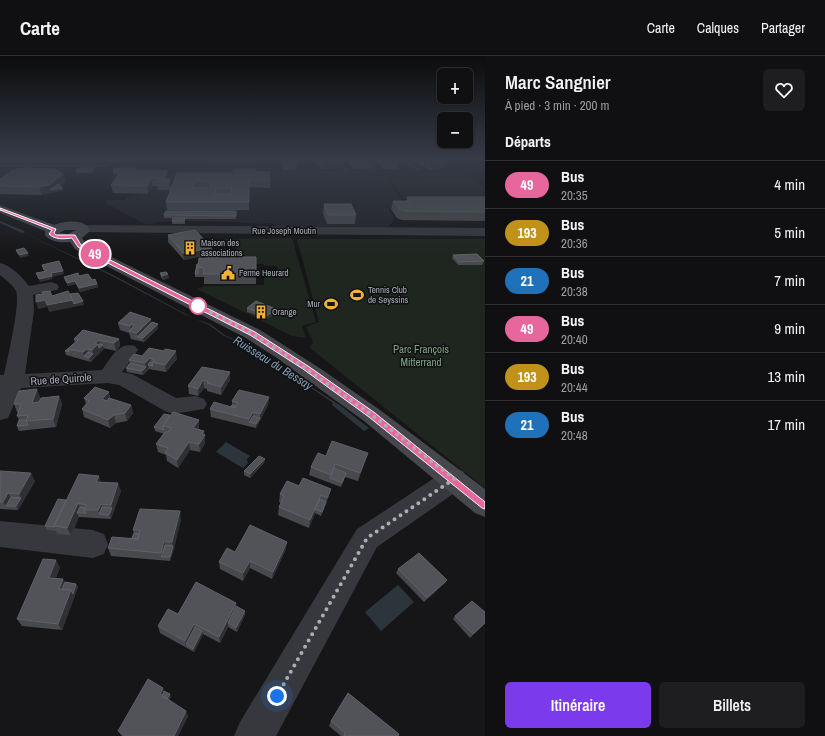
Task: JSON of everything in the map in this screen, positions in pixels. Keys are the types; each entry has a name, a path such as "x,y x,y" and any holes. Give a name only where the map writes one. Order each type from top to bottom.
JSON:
{"street":[{"path":"0,209 55,230 51,234 55,237 63,238 78,233 80,246 88,251 253,334 279,350 372,415 485,505"},
{"name":"Rue Joseph Moutin","path":"78,233 485,232"},
{"path":"2,263 25,292 51,287"},
{"name":"Rue de Quirole","path":"0,412 25,311 25,292"},
{"path":"108,376 128,350"},
{"name":"Rue de Quirole","path":"7,382 108,376 125,379 173,406 196,404"},
{"path":"254,736 367,538 454,479"},
{"path":"0,534 93,544"}],"shaded area":[{"path":"149,192 396,192 401,199 389,209 394,218 391,224 387,227 276,226 272,223 258,224 173,221 146,225 106,203 107,200 125,200 127,197 148,194"},
{"path":"16,229 115,276 193,318 112,276"},
{"path":"196,320 210,324 226,336 252,346 276,364 341,406 369,428 364,431 332,405 333,403 251,347 224,336 209,325"},
{"path":"226,442 250,456 247,459 248,463 243,468 216,452"},
{"path":"398,585 414,602 381,631 365,612"}],"green space":[{"path":"398,192 485,192 485,200 403,199"},
{"path":"292,238 316,322 302,326 306,338 292,336 197,289 205,286 264,285 264,271 278,271 277,266 255,264 225,239"},
{"name":"Parc François Mitterrand","path":"297,239 485,239 485,488 310,348 313,342 306,327 319,322"}],"building":[{"path":"170,192 215,192 215,194 231,194 231,192 249,192 249,202 166,202"},
{"path":"407,197 485,197 485,212 404,211 399,209 393,201 410,201"},
{"path":"324,204 351,204 356,215 328,215"},
{"path":"166,211 236,211 236,216 164,215"},
{"path":"173,218 185,218 184,221 172,221"},
{"path":"195,230 212,248 183,253 168,235"},
{"path":"24,248 28,253 19,255 16,250"},
{"path":"477,254 484,261 459,262 453,255"},
{"path":"256,257 256,274 203,274 204,268 198,267 199,258"},
{"path":"59,261 63,271 51,273 52,276 39,279 36,273 47,271 44,270 42,265"},
{"path":"197,264 198,274 195,274"},
{"path":"166,272 168,274 162,276 160,273"},
{"path":"78,273 79,276 88,274 92,280 95,279 97,284 79,288 75,281 67,283 64,277"},
{"path":"50,291 52,296 68,291 73,300 47,305 45,300 36,302 36,295 43,294 42,292"},
{"path":"78,293 83,301 74,304 70,294"},
{"path":"256,301 276,309 267,316 247,308"},
{"path":"130,312 151,319 137,333 129,331 135,325 131,324 130,326 118,323"},
{"path":"152,322 158,324 143,338 137,337"},
{"path":"83,330 119,339 114,343 99,340 95,344 98,344 92,350 87,349 83,352 68,349 78,340 74,339"},
{"path":"149,348 164,351 165,349 176,351 165,365 152,362 154,360 150,358 145,363 129,360 134,354 142,356"},
{"path":"88,352 93,354 89,358 84,356"},
{"path":"150,362 152,363 153,366 148,365"},
{"path":"130,363 146,367 142,371 126,368"},
{"path":"202,367 230,372 221,387 207,383 208,381 203,380 198,389 188,386"},
{"path":"95,387 109,392 102,399 107,401 109,398 131,405 125,413 114,415 108,420 82,409 89,401 84,398"},
{"path":"37,389 32,403 39,402 41,398 59,396 53,419 26,421 28,415 17,416 21,404 14,404 19,391"},
{"path":"239,390 269,397 260,414 253,412 249,419 210,409 214,402 235,408 238,403 232,401"},
{"path":"173,412 199,420 193,428 204,431 202,434 205,435 199,444 189,442 177,460 165,453 168,448 156,444 165,432 168,432 171,428 163,426"},
{"path":"164,414 170,415 163,426 164,430 154,427"},
{"path":"253,416 260,418 256,424 249,422"},
{"path":"19,420 27,420 28,425 17,426"},
{"path":"332,441 368,453 360,473 335,464 331,475 311,467 318,453 326,456"},
{"path":"259,456 265,459 250,474 244,471"},
{"path":"334,468 346,473 342,483 330,478"},
{"path":"0,471 31,473 19,494 8,493 3,502 0,502"},
{"path":"79,474 99,476 96,482 118,483 111,505 101,504 98,510 84,510 86,505 78,503 67,528 54,526"},
{"path":"303,478 331,489 327,498 321,495 310,520 279,507 284,496 280,494 287,481 299,486"},
{"path":"11,497 21,498 16,506 6,506"},
{"path":"58,499 66,500 54,527 45,526"},
{"path":"320,499 326,502 322,512 315,509"},
{"path":"80,507 85,508 84,510 86,513 77,513"},
{"path":"102,507 112,508 109,515 99,514"},
{"path":"140,509 180,511 172,542 164,541 161,553 108,548 112,537 138,539 140,530 133,530"},
{"path":"250,525 287,542 273,572 250,561 243,573 219,562 227,548 235,552"},
{"path":"134,533 139,534 138,539 132,538"},
{"path":"165,545 173,546 170,557 161,557"},
{"path":"419,553 447,580 427,598 398,569"},
{"path":"43,559 56,560 49,578 63,579 59,589 71,590 58,624 17,619"},
{"path":"65,582 76,584 73,594 71,590 62,589"},
{"path":"196,582 236,603 219,637 194,624 185,641 158,626 168,609 178,614"},
{"path":"472,601 485,612 485,623 473,634 455,616"},
{"path":"236,606 245,611 236,628 228,623"},
{"path":"195,627 202,631 193,649 186,644"},
{"path":"148,679 163,688 160,694 186,711 174,736 126,736 118,731"},
{"path":"164,691 170,694 167,699 162,696"},
{"path":"348,693 399,734 398,736 344,736 345,733 331,721"}],"waterway":[{"name":"Ruisseau du Bessay","path":"0,222 23,232"}],"bus line":[{"name":"49","path":"0,209 55,230 52,231 51,234 55,237 69,238 74,236 75,240 80,246 88,251 253,334 279,350 372,415 485,505"}],"place":[{"name":"Maison des associations","path":"190,248"},
{"name":"Ferme Heurard","path":"228,273"},
{"name":"Tennis Club de Seyssins","path":"357,295"},
{"name":"Mur","path":"331,304"},
{"name":"Orange","path":"261,312"}],"route":[{"path":"198,306 253,334 279,350 372,415 454,479 367,538 277,696"}]}
